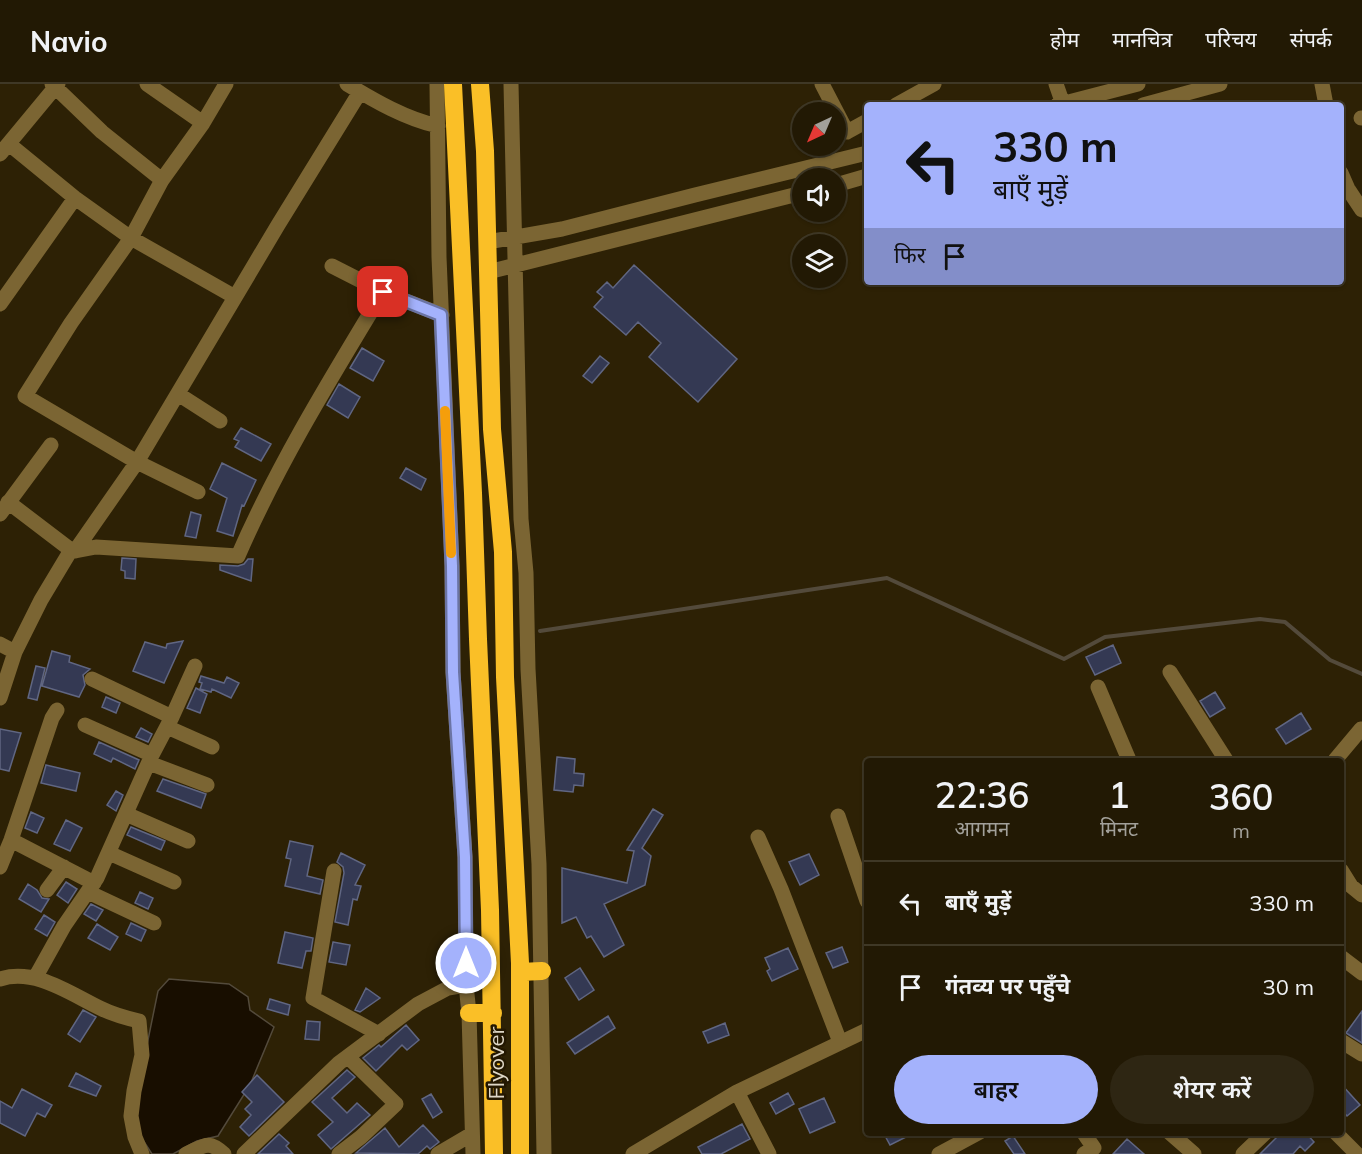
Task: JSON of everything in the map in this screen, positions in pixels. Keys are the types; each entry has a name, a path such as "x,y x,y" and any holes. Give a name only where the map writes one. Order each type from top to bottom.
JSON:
{"highway":[{"name":"Flyover","path":"453,84 473,493 493,1013 494,1154"},
{"name":"Flyover","path":"480,84 492,429 503,552 505,677 520,972 520,1154"},
{"path":"520,972 542,971"},
{"path":"469,1013 493,1013"}],"street":[{"path":"147,84 203,123"},
{"path":"198,492 137,462 25,396 71,323 131,238 162,180 203,123 226,84"},
{"path":"347,84 426,124 438,126"},
{"path":"437,84 441,315 452,566 453,672 465,857 466,985 469,1013 473,1154"},
{"path":"511,84 521,519 526,573 528,669 539,864 544,1154"},
{"path":"822,84 847,132 864,123"},
{"path":"901,102 934,84"},
{"path":"1056,84 1060,102"},
{"path":"1068,102 1138,84"},
{"path":"1154,102 1220,84"},
{"path":"1322,84 1325,102"},
{"path":"162,180 102,132 55,85 4,149 131,238 235,297"},
{"path":"0,698 15,652 41,600 137,462 360,92"},
{"path":"487,242 562,229 864,154"},
{"path":"846,181 864,177"},
{"path":"1344,180 1362,210"},
{"path":"488,272 792,196"},
{"path":"0,303 75,198"},
{"path":"332,266 383,292 441,315"},
{"path":"51,445 4,508 73,551 96,547 238,556 256,513 298,434 383,292"},
{"path":"178,394 220,422"},
{"path":"0,644 15,652"},
{"path":"35,978 64,926 91,888 109,853 150,759 195,666"},
{"path":"1170,672 1225,758"},
{"path":"92,679 212,747"},
{"path":"1098,687 1128,758"},
{"path":"0,867 52,718 57,710"},
{"path":"85,725 150,759 207,785"},
{"path":"1337,758 1361,729"},
{"path":"126,814 188,841"},
{"path":"838,816 864,892"},
{"path":"758,837 781,888 840,1042"},
{"path":"11,840 64,867 91,888 154,923"},
{"path":"109,853 174,882"},
{"path":"47,890 64,867"},
{"path":"334,872 313,998 379,1034"},
{"path":"1344,875 1350,886 1362,895"},
{"path":"1344,959 1362,973"},
{"path":"0,978 7,976 35,978 63,989 101,1009 139,1021 142,1054 131,1116 135,1137 142,1154"},
{"path":"244,1154 348,1057 418,1004 448,988 466,985"},
{"path":"633,1154 737,1092 864,1031"},
{"path":"1344,1043 1362,1054"},
{"path":"339,1154 396,1104 348,1057"},
{"path":"737,1092 769,1154"},
{"path":"438,1154 472,1134"},
{"path":"939,1154 973,1136"},
{"path":"1085,1136 1092,1152"},
{"path":"1174,1136 1194,1154"},
{"path":"1242,1154 1262,1136"},
{"path":"1339,1136 1357,1154 1362,1150"},
{"path":"186,1154 205,1144 214,1145 224,1154"}],"shaded area":[{"path":"169,979 229,984 248,997 250,1010 274,1027 250,1085 218,1136 197,1141 173,1154 152,1154 137,1131 138,1089 158,991"}],"building":[{"path":"634,265 737,359 698,402 649,357 661,343 638,322 626,335 594,307 603,297 597,292 607,282 613,288"},
{"path":"362,348 384,361 373,381 350,368"},
{"path":"600,356 609,363 592,383 583,376"},
{"path":"339,384 360,397 348,418 327,405"},
{"path":"241,428 271,444 261,461 235,447 239,441 234,439"},
{"path":"222,463 256,480 244,506 242,505 233,536 217,531 227,498 210,489"},
{"path":"406,468 426,479 421,490 400,478"},
{"path":"191,512 201,515 196,538 185,536"},
{"path":"122,558 136,559 135,579 125,578 125,571 121,570"},
{"path":"248,559 253,559 251,581 220,570 220,565 238,566 244,564"},
{"path":"183,641 164,683 133,671 145,642 166,648 167,644"},
{"path":"1113,645 1121,663 1095,675 1086,657"},
{"path":"52,651 70,656 69,662 90,669 83,675 85,685 79,697 42,686"},
{"path":"36,666 45,668 37,700 28,698"},
{"path":"201,676 224,683 227,677 239,683 231,698 212,689 211,692 200,689"},
{"path":"196,688 207,694 200,713 187,708"},
{"path":"1215,692 1225,708 1210,717 1200,701"},
{"path":"106,697 120,703 116,713 102,707"},
{"path":"1301,713 1311,729 1286,744 1276,729"},
{"path":"141,728 152,734 148,742 136,737"},
{"path":"0,729 21,733 9,771 0,769"},
{"path":"99,742 139,760 135,769 113,758 111,762 94,754"},
{"path":"557,757 575,759 574,773 584,774 583,786 574,785 573,792 554,790"},
{"path":"46,765 80,773 76,791 41,783"},
{"path":"163,779 206,794 201,808 157,791"},
{"path":"116,791 123,795 116,811 107,805"},
{"path":"653,809 663,815 642,848 651,856 645,885 604,904 624,945 604,957 591,936 587,938 576,917 562,923 562,868 627,883 634,851 627,850"},
{"path":"31,812 44,818 37,833 25,828"},
{"path":"66,820 82,828 70,851 54,844"},
{"path":"131,827 165,841 161,850 127,835"},
{"path":"290,841 313,846 307,876 323,880 320,894 285,886 291,859 286,858"},
{"path":"341,853 365,865 355,885 361,886 357,900 353,899 348,925 335,922 344,873 343,867 337,862"},
{"path":"809,854 819,875 800,885 789,862"},
{"path":"66,882 77,889 68,903 57,895"},
{"path":"28,884 37,890 42,898 49,899 41,912 19,899"},
{"path":"140,892 153,898 148,909 135,903"},
{"path":"91,904 103,910 96,921 84,914"},
{"path":"44,915 55,922 47,936 35,929"},
{"path":"131,923 146,930 141,941 126,934"},
{"path":"97,924 118,937 110,950 88,938"},
{"path":"285,932 313,938 311,951 306,951 302,968 278,963"},
{"path":"333,942 350,945 346,965 329,962"},
{"path":"842,947 848,962 833,968 826,953"},
{"path":"788,948 798,969 772,981 767,971 770,969 765,958"},
{"path":"580,968 594,990 579,1000 565,978"},
{"path":"366,988 380,998 360,1012 355,1010"},
{"path":"270,999 290,1005 288,1015 267,1009"},
{"path":"83,1010 96,1017 80,1042 68,1034"},
{"path":"1362,1011 1362,1043 1346,1033"},
{"path":"608,1016 615,1028 575,1054 567,1043"},
{"path":"307,1021 320,1022 319,1040 305,1039"},
{"path":"725,1023 729,1035 708,1043 703,1032"},
{"path":"406,1025 419,1040 407,1050 402,1045 376,1071 363,1058 379,1045 381,1047"},
{"path":"347,1070 355,1077 332,1098 347,1113 357,1103 370,1115 331,1149 318,1135 333,1122 312,1102"},
{"path":"76,1073 101,1086 96,1096 69,1086"},
{"path":"257,1075 284,1102 249,1136 240,1127 251,1115 245,1109 252,1102 242,1092"},
{"path":"1344,1087 1360,1105 1347,1116 1344,1112"},
{"path":"22,1089 52,1105 45,1117 37,1113 25,1136 0,1123 0,1101 12,1108"},
{"path":"788,1093 794,1104 776,1114 770,1103"},
{"path":"431,1094 442,1112 433,1118 422,1099"},
{"path":"824,1098 835,1122 810,1133 799,1109"},
{"path":"742,1124 750,1139 721,1154 702,1154 698,1147"},
{"path":"423,1125 439,1142 430,1149 427,1146 418,1154 356,1153 385,1128 399,1147"},
{"path":"279,1134 289,1143 286,1146 293,1154 258,1154"},
{"path":"885,1136 908,1136 890,1145"},
{"path":"1013,1136 1025,1154 1014,1154 1005,1141"},
{"path":"1278,1136 1309,1136 1314,1142 1305,1151 1300,1146 1293,1154 1260,1154"},
{"path":"1127,1139 1144,1154 1113,1154"}],"waterway":[{"path":"540,631 887,578 1064,659 1105,637 1260,619 1285,622 1330,660 1362,674"}],"slow traffic":[{"path":"445,411 451,553"}],"route":[{"path":"383,292 441,315 452,566 453,672 465,857 466,963"}]}
